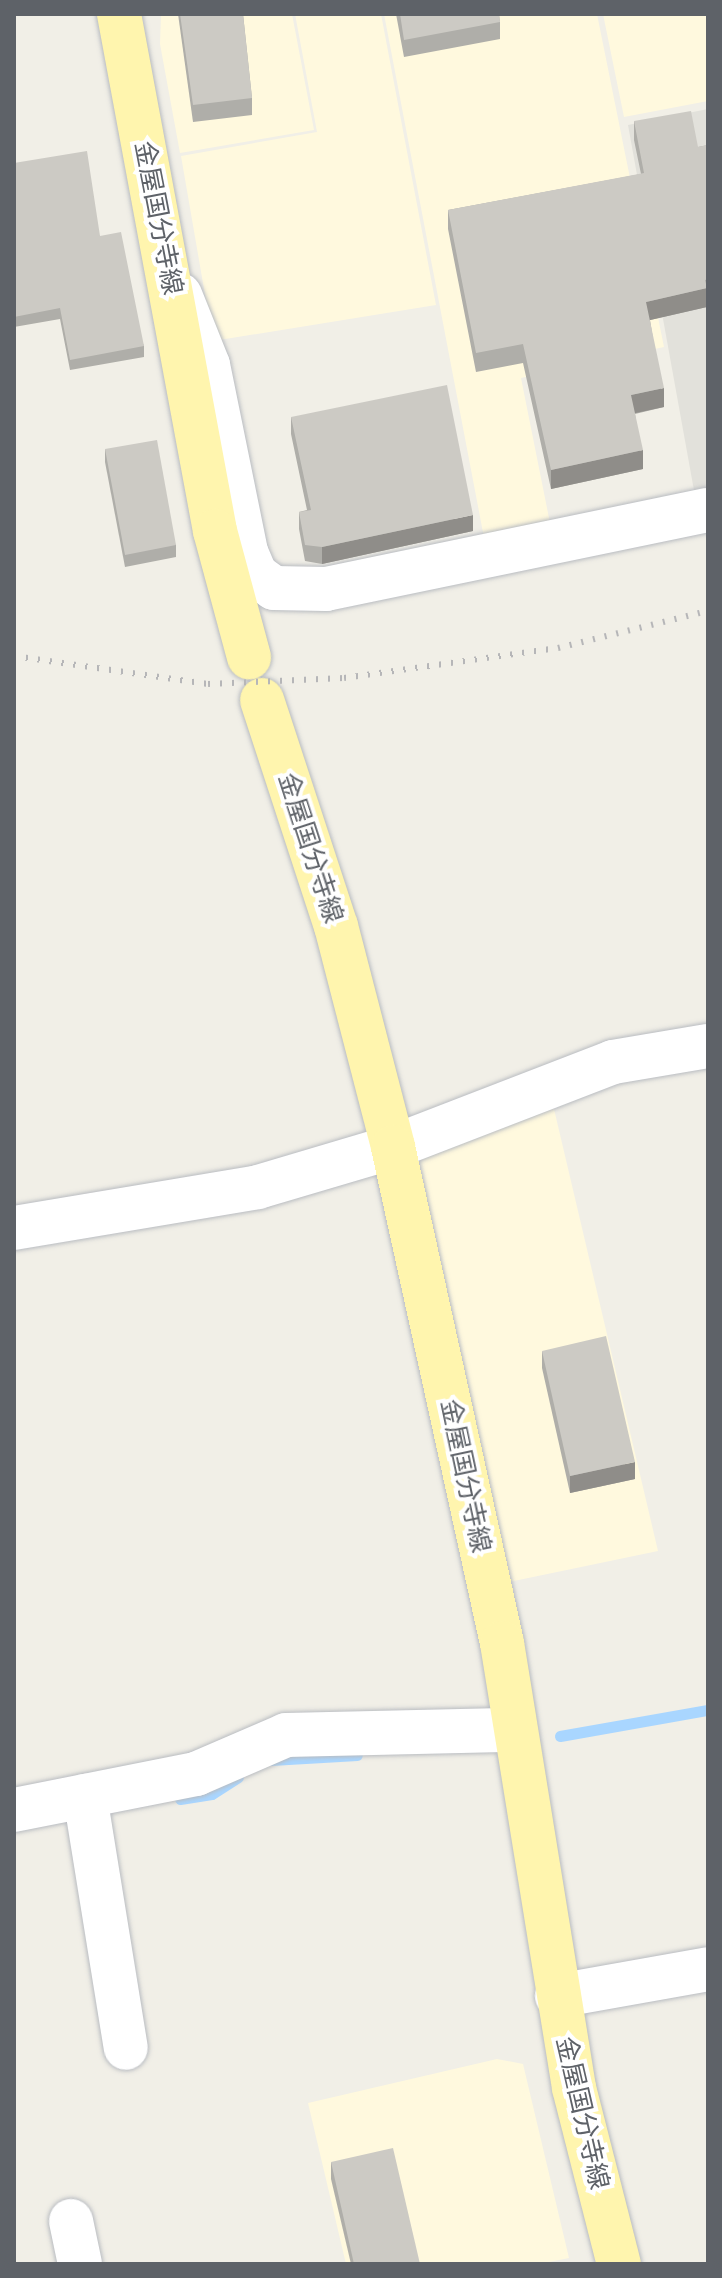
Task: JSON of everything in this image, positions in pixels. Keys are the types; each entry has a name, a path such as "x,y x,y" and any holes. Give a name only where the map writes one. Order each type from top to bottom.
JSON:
{"main road":[{"name":"金屋国分寺線","path":"119,14 215,531 249,657"},
{"name":"金屋国分寺線","path":"262,700 336,926 393,1147 502,1643 557,1996 583,2131 619,2264"}],"street":[{"path":"168,272 195,322 208,365 246,552 256,575 274,588 326,589 708,510"},
{"path":"14,1228 258,1187 393,1147 613,1062 708,1046"},
{"path":"14,1810 196,1774 286,1735 515,1730"},
{"path":"85,1796 126,2048"},
{"path":"557,1996 708,1969"},
{"path":"71,2221 80,2264"}],"shaded area":[{"path":"161,14 292,14 314,130 180,153 160,44"},
{"path":"295,14 381,14 436,305 213,341 181,156 317,132"},
{"path":"384,14 597,14 664,347 521,378 551,528 485,543"},
{"path":"603,14 708,14 708,101 624,117"},
{"path":"708,109 708,493 695,496 628,125"},
{"path":"554,1109 658,1551 509,1582 408,1153"},
{"path":"497,2059 523,2064 569,2258 539,2264 346,2264 308,2103"}],"building":[{"path":"180,14 243,14 252,98 193,105"},
{"path":"400,14 499,14 500,22 404,40"},
{"path":"691,111 698,147 708,145 707,288 646,302 664,388 631,395 643,450 551,470 523,344 476,353 448,210 644,173 634,121"},
{"path":"87,151 100,236 121,232 144,346 70,360 60,308 14,317 14,163"},
{"path":"447,385 473,515 322,547 305,545 299,512 311,510 291,417"},
{"path":"157,440 176,545 125,555 105,449"},
{"path":"606,1336 635,1462 570,1476 542,1351"},
{"path":"393,2148 420,2264 354,2264 331,2162"}],"waterway":[{"path":"560,1736 708,1710"},
{"path":"271,1760 357,1755"},
{"path":"180,1799 212,1794 238,1777"}],"railway":[{"path":"14,656 208,684 344,678 558,648 708,611"}]}
